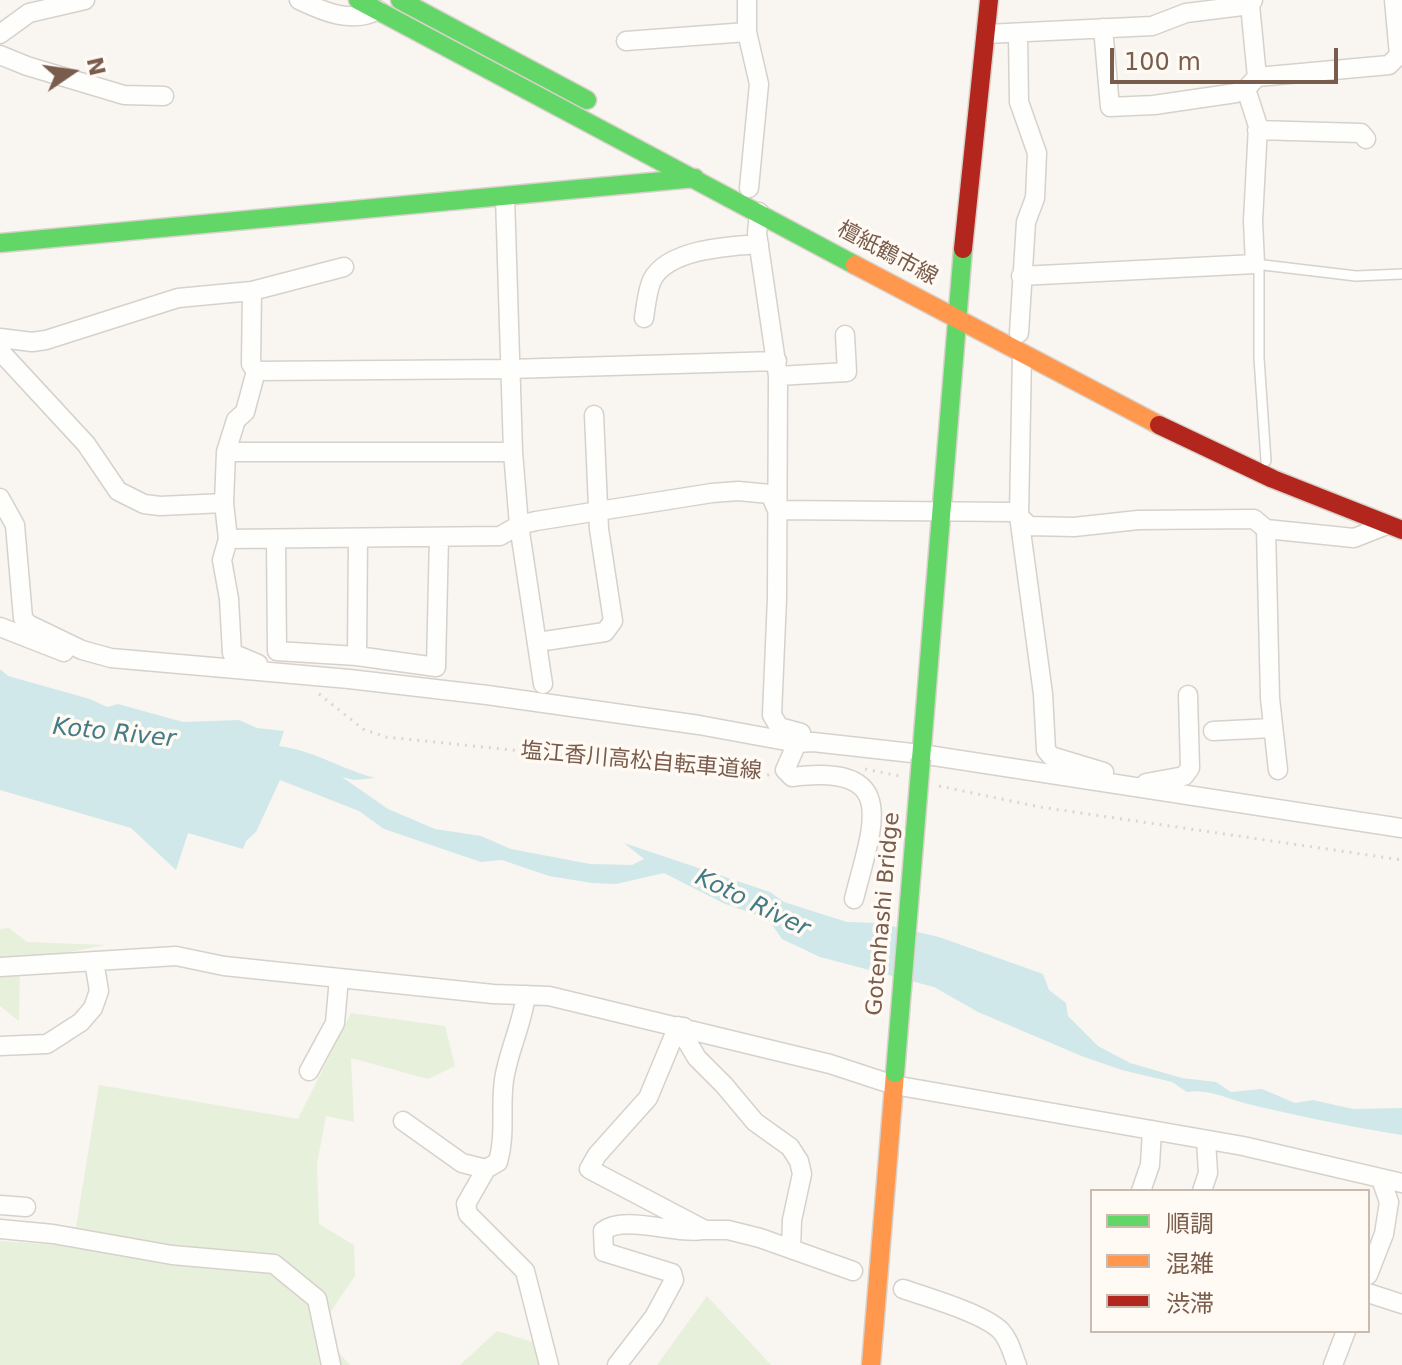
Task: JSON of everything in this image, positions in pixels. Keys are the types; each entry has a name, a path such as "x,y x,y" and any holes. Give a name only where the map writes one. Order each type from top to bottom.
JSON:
{"main road":[{"name":"檀紙鶴市線","path":"358,0 749,188 957,310 1022,354 1233,462 1303,493 1397,523"},
{"path":"400,0 605,110"},
{"name":"Gotenhashi Bridge","path":"871,1365 957,310 989,0"},
{"name":"檀紙鶴市線","path":"709,171 759,212 957,310 1019,333 1266,461 1397,523"},
{"path":"0,243 505,197 709,171"}],"street":[{"path":"0,34 29,13 85,0"},
{"path":"299,0 336,14 363,18 378,10"},
{"path":"747,0 747,32 759,84 749,188"},
{"path":"1103,28 1110,107 1167,103 1236,93 1252,83 1389,65 1399,55 1394,0"},
{"path":"986,34 1018,35 1152,26 1186,13 1252,3 1252,83 1257,130 1253,196 1257,264 1021,276"},
{"path":"626,41 747,32"},
{"path":"1018,35 1019,102 1037,153 1035,198 1026,222 1019,333"},
{"path":"0,55 124,95 164,96"},
{"path":"1257,130 1361,133 1366,139"},
{"path":"505,197 513,452 519,525 543,684"},
{"path":"759,212 759,244 778,369 777,598 772,715 779,727 807,735 785,770 792,777 814,774 847,776 861,783 871,798 874,820 854,899"},
{"path":"644,318 653,278 673,260 724,246 759,244"},
{"path":"0,338 32,342 46,340 178,298 252,291 344,267"},
{"path":"252,291 251,364 256,371"},
{"path":"256,371 778,369 847,372 845,335"},
{"path":"0,351 86,444 118,491 144,504 160,506 224,503"},
{"path":"1022,354 1019,516 1043,694 1046,750 1051,756 1122,777 1136,786 1184,776 1190,768 1188,695"},
{"path":"256,371 245,412 236,420 226,452 224,503 228,539 222,560 229,599 232,653 261,665 266,672"},
{"path":"538,642 605,632 613,621 599,529 594,415"},
{"path":"226,452 513,452"},
{"path":"228,539 500,536 519,525 738,491 770,494 777,510"},
{"path":"0,498 15,525 23,618 28,624 82,650 124,659 487,695 1136,786 1402,828"},
{"path":"777,510 1015,512 1029,526 1074,527 1138,520 1254,519 1266,529 1354,538 1397,523"},
{"path":"1266,529 1273,728 1278,770"},
{"path":"276,539 277,651 357,656 436,667 439,537"},
{"path":"357,656 358,538"},
{"path":"0,627 67,653 82,650"},
{"path":"1213,731 1273,728"},
{"path":"0,967 176,956 224,966 493,994 549,996 894,1079 1206,1140 1402,1183"},
{"path":"0,1046 47,1044 81,1022 93,1008 99,991 94,961"},
{"path":"309,1071 335,1023 339,978"},
{"path":"526,995 523,1020 504,1080 504,1141 498,1162 486,1169 466,1204 468,1214 525,1271 549,1365"},
{"path":"681,1026 648,1098 597,1155 589,1169 705,1230"},
{"path":"681,1026 697,1058 755,1122 790,1147 799,1161 802,1174 792,1220 791,1249"},
{"path":"403,1121 462,1163 486,1169"},
{"path":"1142,1189 1150,1165 1152,1130"},
{"path":"1203,1189 1208,1173 1206,1140"},
{"path":"1370,1270 1396,1199 1381,1179"},
{"path":"0,1205 26,1207"},
{"path":"617,1365 654,1317 674,1280 672,1273 604,1252 603,1231 608,1226 642,1225 693,1232 728,1230 853,1271"},
{"path":"0,1229 53,1234 172,1255 274,1264 317,1299 331,1365"},
{"path":"903,1289 998,1327 1008,1340 1017,1365"},
{"path":"1370,1294 1402,1304"},
{"path":"1333,1365 1345,1333"}],"lane":[{"path":"1266,461 1257,264 1356,276 1402,274"}],"path":[{"name":"塩江香川高松自転車道線","path":"315,692 363,729 386,737 702,771 765,776 785,770"},
{"path":"866,769 908,778"},
{"path":"935,785 1040,807 1402,860"}],"green space":[{"path":"9,928 27,942 105,945 20,962 19,1021 0,1006 0,929"},
{"path":"351,1013 445,1026 455,1066 428,1079 351,1058 354,1122 326,1116 317,1164 319,1224 354,1245 355,1276 318,1330 350,1365 0,1365 0,1241 73,1246 99,1085 298,1119"},
{"path":"707,1296 771,1365 657,1365"},
{"path":"497,1331 536,1343 541,1365 460,1365"}],"water":[{"name":"Koto River","path":"0,669 8,676 90,699 107,707 118,704 183,722 239,720 257,728 284,731 279,746 304,751 375,778 354,780 342,777 388,809 435,829 481,836 511,849 590,864 632,865 644,859 624,843 770,892 784,902 847,922 879,923 939,937 1043,974 1049,990 1066,1003 1068,1016 1098,1046 1130,1063 1182,1078 1216,1082 1231,1092 1262,1089 1295,1103 1313,1100 1353,1109 1402,1108 1402,1135 1286,1113 1210,1093 1187,1092 1172,1082 1084,1057 978,1012 934,987 820,957 782,939 768,919 723,903 664,873 616,884 592,883 549,876 502,860 481,862 384,829 359,811 280,780 256,832 246,841 243,849 188,833 176,870 131,828 0,790"}],"traffic: fast":[{"path":"358,0 855,265"},
{"path":"400,0 587,100"},
{"path":"0,243 695,178"},
{"path":"921,759 963,249"},
{"path":"895,1073 921,759"}],"traffic: slow":[{"path":"855,265 1159,425"},
{"path":"871,1365 895,1073"}],"traffic: jam":[{"path":"963,249 989,0"},
{"path":"1159,425 1273,479 1402,530"}]}
